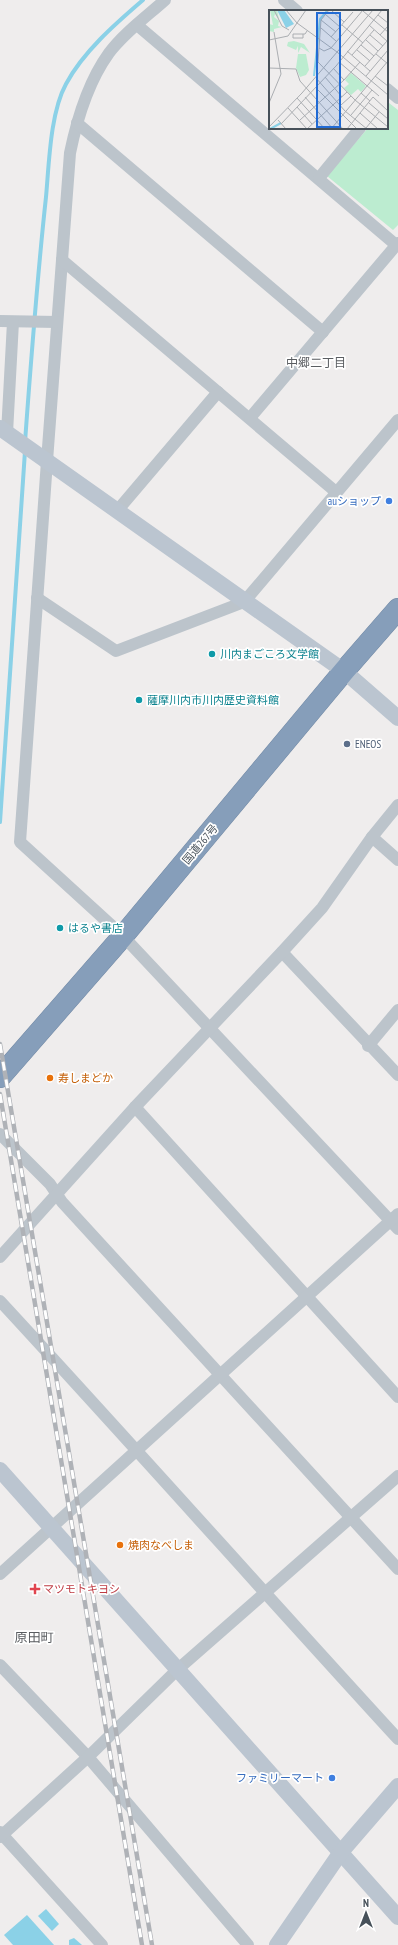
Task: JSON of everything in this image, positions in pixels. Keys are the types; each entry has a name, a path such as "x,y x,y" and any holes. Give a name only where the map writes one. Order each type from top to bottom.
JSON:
{"highway":[{"name":"国道267号","path":"0,1077 123,936 344,671 398,609"}],"street":[{"path":"0,1574 307,1297 395,1221 208,1028 123,936 20,842 37,598 43,458 57,322 70,153 77,123 93,83 109,54 136,25 165,0"},
{"path":"284,0 296,10"},
{"path":"136,25 397,244 250,418"},
{"path":"77,123 323,332"},
{"path":"319,178 359,129"},
{"path":"62,260 336,492"},
{"path":"0,322 57,322"},
{"path":"19,322 9,434 244,602 344,671 398,718"},
{"path":"118,512 218,392"},
{"path":"37,598 116,651 244,602 398,420"},
{"path":"0,1257 135,1106 322,908 372,837 398,805"},
{"path":"372,837 398,860"},
{"path":"282,952 368,1046 398,1075"},
{"path":"368,1046 398,1010"},
{"path":"135,1106 398,1398"},
{"path":"0,1134 50,1184 57,1194 398,1569"},
{"path":"0,1301 137,1449 264,1593 398,1739"},
{"path":"0,1470 398,1917"},
{"path":"102,1945 1,1834 88,1757 177,1670 398,1476"},
{"path":"0,1665 88,1757 248,1945"},
{"path":"276,1945 341,1852 398,1786"}],"green space":[{"path":"389,103 398,110 398,225 393,230 327,176 367,129 388,129"}],"water":[{"path":"46,1909 59,1924 52,1931 38,1916"},
{"path":"27,1915 54,1945 13,1945 4,1935"},
{"path":"74,1938 82,1945 69,1945 69,1940"}],"waterway":[{"path":"25,442 49,155 53,124 57,109 66,84 81,61 100,39 143,0"},
{"path":"0,822 25,451"}],"railway":[{"path":"0,1044 152,1945"},
{"path":"0,1094 142,1945"}],"place":[{"name":"auショップ","path":"389,501"},
{"name":"川内まごころ文学館","path":"212,654"},
{"name":"薩摩川内市川内歴史資料館","path":"139,700"},
{"name":"ENEOS","path":"347,744"},
{"name":"はるや書店","path":"60,928"},
{"name":"寿しまどか","path":"50,1078"},
{"name":"焼肉なべしま","path":"120,1545"},
{"name":"マツモトキヨシ","path":"35,1589"},
{"name":"ファミリーマート","path":"332,1778"}],"district":[{"name":"中郷二丁目","path":"316,363"},
{"name":"原田町","path":"34,1637"}]}
